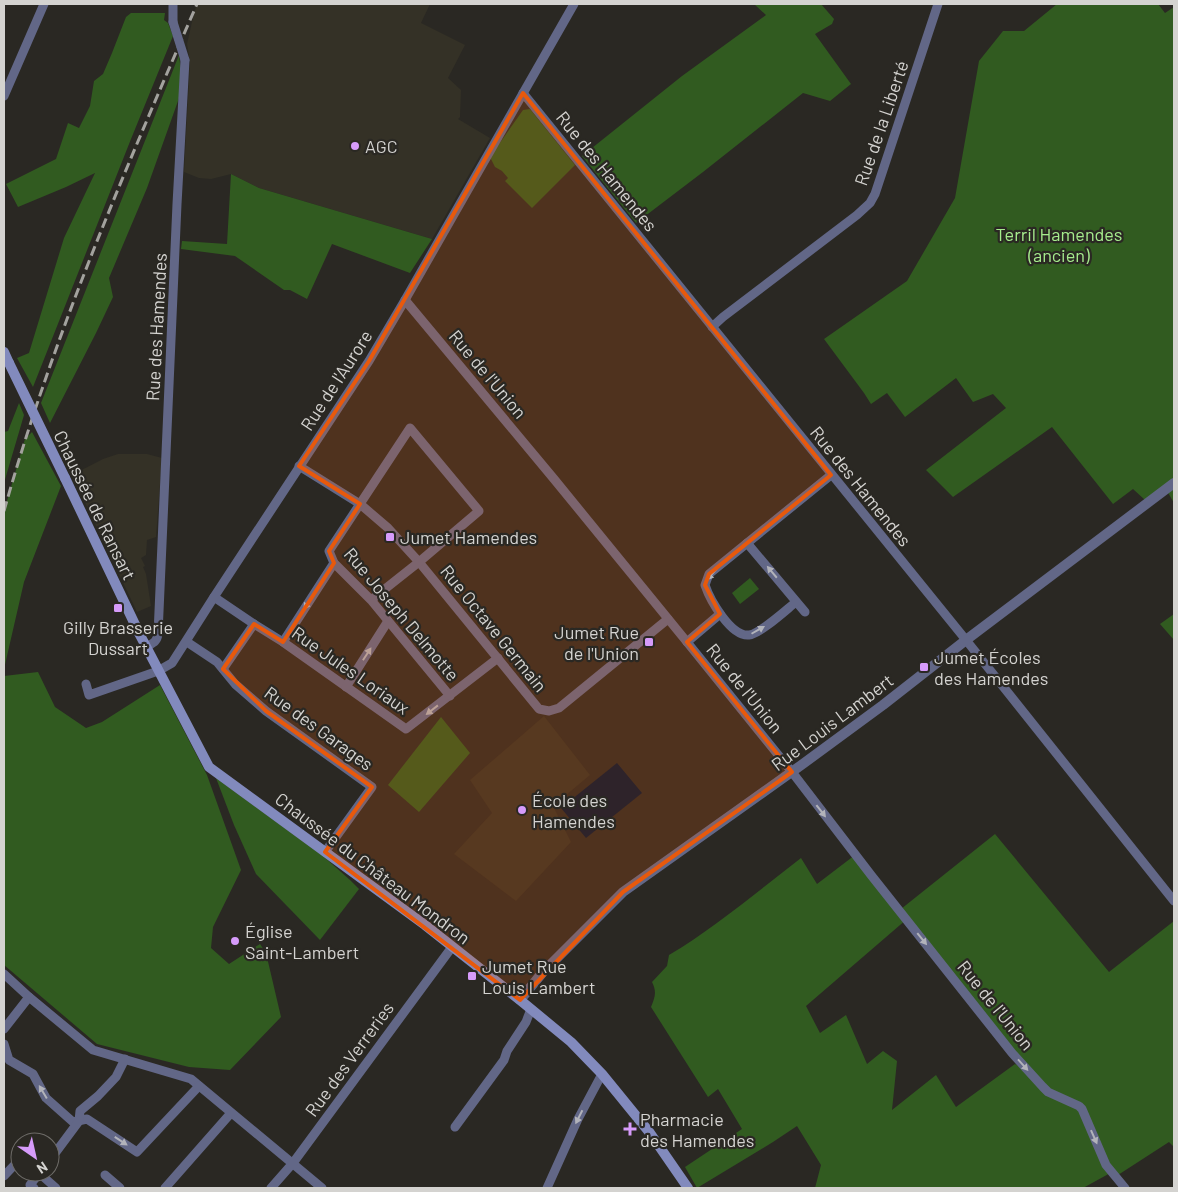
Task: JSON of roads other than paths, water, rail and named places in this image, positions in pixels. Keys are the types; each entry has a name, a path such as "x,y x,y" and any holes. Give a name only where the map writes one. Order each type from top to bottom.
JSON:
{"main road":[{"name":"Chaussée de Ransart","path":"4,352 158,671"},
{"name":"Chaussée du Château Mondron","path":"158,671 209,767 425,925 571,1042 602,1074 650,1133 688,1188"}],"street":[{"path":"4,96 44,4"},
{"name":"Rue des Hamendes","path":"146,647 158,639 185,60 173,22 173,4"},
{"name":"Rue de l'Aurore","path":"86,684 89,695 158,671 172,663 369,361 574,4"},
{"name":"Rue de la Liberté","path":"712,327 870,203 875,194 938,4"},
{"name":"Rue des Hamendes","path":"523,93 966,640 1174,901"},
{"name":"Rue de l'Union","path":"405,300 554,478 792,772 1012,1053 1048,1092 1075,1103 1082,1109 1106,1165 1125,1188"},
{"name":"Rue Joseph Delmotte","path":"419,562 479,511 410,428 329,551 334,563 371,600 450,696"},
{"name":"Rue Octave Germain","path":"300,466 360,504 388,528 419,562 539,709 549,711 559,708 668,619"},
{"path":"796,602 759,631 749,635 738,632 720,614 708,595 705,585 709,574 831,475"},
{"name":"Rue Louis Lambert","path":"520,1000 543,972 623,892 883,705 1174,483"},
{"path":"747,543 805,612"},
{"path":"371,600 419,562"},
{"path":"283,642 334,563"},
{"name":"Rue Jules Loriaux","path":"214,596 406,729 498,658"},
{"path":"687,642 720,614"},
{"path":"346,687 388,621"},
{"path":"223,669 254,624"},
{"name":"Rue des Garages","path":"187,642 217,662 235,684 266,711 372,787 325,852"},
{"name":"Rue des Verreries","path":"271,1188 293,1163 452,947"},
{"path":"5,978 93,1050 191,1079 322,1188"},
{"path":"4,1029 29,997"},
{"path":"455,1127 504,1060 507,1051 526,1022 531,1009"},
{"path":"4,1044 6,1062 33,1074 46,1098 73,1122 87,1119 137,1152 199,1086"},
{"path":"60,1145 79,1121 80,1111 116,1077 125,1059"},
{"path":"547,1188 578,1119 602,1074"},
{"path":"165,1188 231,1113"},
{"path":"105,1175 120,1188"}],"water":[{"path":"617,763 642,793 586,838 561,808"}],"railway":[{"path":"4,511 23,446 68,317 117,191 197,4"}],"place":[{"name":"AGC","path":"355,146"},
{"name":"Jumet Hamendes","path":"390,537"},
{"name":"Gilly Brasserie Dussart","path":"118,608"},
{"name":"Jumet Rue de l'Union","path":"649,642"},
{"name":"Jumet Écoles des Hamendes","path":"924,667"},
{"name":"École des Hamendes","path":"522,810"},
{"name":"Église Saint-Lambert","path":"235,941"},
{"name":"Jumet Rue Louis Lambert","path":"472,976"},
{"name":"Pharmacie des Hamendes","path":"630,1129"}],"park label":[{"name":"Terril Hamendes (ancien)","path":"1059,244"}]}
